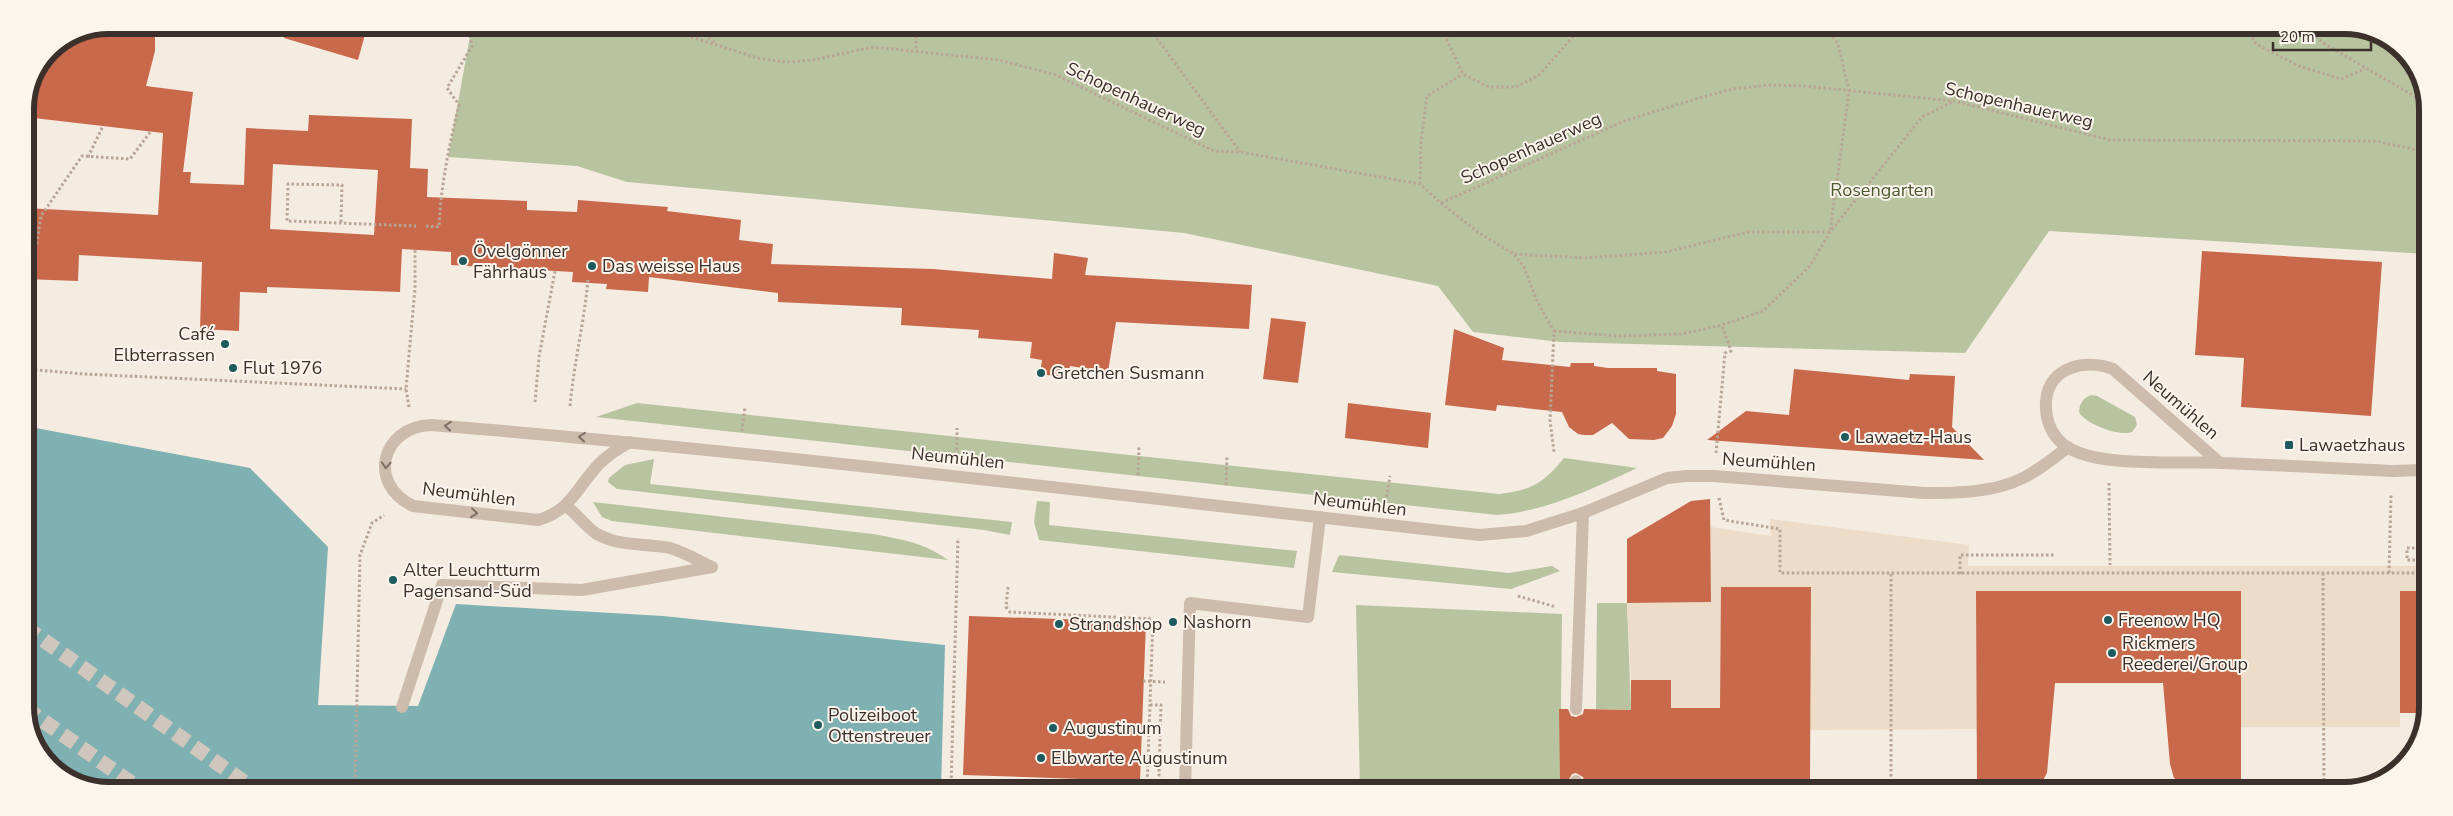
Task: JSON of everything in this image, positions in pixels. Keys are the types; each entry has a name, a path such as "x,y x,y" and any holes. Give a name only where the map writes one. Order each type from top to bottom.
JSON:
{"street":[{"name":"Neumühlen","path":"2220,463 2113,369 2100,364 2084,363 2072,367 2059,375 2050,388 2046,413 2050,428 2068,448 2084,454 2109,459 2391,471 2419,470"},
{"name":"Neumühlen","path":"630,442 611,453 566,506 554,515 538,520 425,508 403,501 388,483 385,465 392,443 402,433 412,427 431,425 630,442 1029,483 1479,535 1526,531 1583,513 1667,478 1723,476 1924,492 1954,492 1993,488 2023,478 2068,448"},
{"path":"402,707 442,585 582,590 712,567 670,548 621,543 607,539 596,533 578,514 566,506"},
{"path":"1576,709 1583,513"},
{"path":"1184,782 1190,603 1308,617 1320,517"}],"path":[{"path":"426,226 439,227 441,198 449,145 459,105 447,88 472,46 469,34"},
{"name":"Schopenhauerweg","path":"681,34 761,59 787,62 813,60 873,47 999,60 1056,75 1214,151 1240,152 1420,184"},
{"path":"705,34 719,46"},
{"path":"916,34 916,50"},
{"path":"1154,34 1240,152"},
{"path":"1444,34 1463,74 1489,87 1516,87 1539,75 1575,34"},
{"path":"1830,232 1849,90 1838,44 1831,34"},
{"path":"2250,34 2256,44 2298,66 2341,79 2365,69"},
{"path":"2314,34 2323,43 2418,99"},
{"path":"1463,74 1427,96 1421,141 1420,184 1479,233 1514,254 1523,265 1538,303 1554,331 1550,421 1554,452"},
{"name":"Schopenhauerweg","path":"1441,203 1624,122 1672,105 1733,90 1769,85 1849,90 1954,101 2110,140 2376,141 2419,150"},
{"path":"1554,331 1620,336 1682,334 1722,325 1763,311 1810,266 1830,232 1922,117 1954,101"},
{"path":"88,157 103,126"},
{"path":"34,258 41,216 82,156 130,160 151,131"},
{"path":"342,222 342,186 288,184 287,221 416,226"},
{"path":"1514,254 1585,258 1666,252 1748,232 1830,232"},
{"path":"34,370 84,374 406,389 415,250"},
{"path":"535,402 539,358 555,271"},
{"path":"570,406 577,341 584,323 588,280"},
{"path":"1722,325 1732,351 1725,353 1722,382"},
{"path":"742,428 745,407"},
{"path":"957,428 957,450"},
{"path":"1139,448 1139,470"},
{"path":"1226,480 1228,457"},
{"path":"2389,573 2389,538 2392,533 2391,471"},
{"path":"1386,498 1390,476"},
{"path":"2109,490 2110,565"},
{"path":"355,782 360,556 372,524 403,501"},
{"path":"1731,522 1780,529 1780,573 2419,573"},
{"path":"951,782 958,538"},
{"path":"2419,548 2407,548 2407,560 2419,560"},
{"path":"1960,574 1960,555 2054,555"},
{"path":"2323,573 2324,782"},
{"path":"1891,574 1891,782"},
{"path":"1008,587 1006,607 1010,612 1153,619 1147,782"},
{"path":"1518,596 1579,614"},
{"path":"1144,681 1170,682"}],"green space":[{"name":"Rosengarten","path":"470,34 2354,34 2373,39 2390,49 2401,59 2414,80 2417,89 2419,104 2419,254 2049,231 1965,353 1561,342 1473,332 1438,286 1184,233 627,182 577,166 448,157"},
{"path":"2091,395 2097,396 2135,417 2137,425 2132,432 2120,433 2112,431 2095,425 2083,417 2079,412 2081,404 2085,398"},
{"path":"637,403 1499,494 1519,491 1536,484 1550,474 1564,458 1637,468 1569,498 1534,509 1497,515 596,417"},
{"path":"654,459 650,484 1012,522 1010,535 984,530 617,489 608,482 609,478 625,465"},
{"path":"1037,501 1050,502 1049,525 1297,551 1294,568 1039,540 1034,522"},
{"path":"593,502 873,534 921,545 948,560 612,521 602,517"},
{"path":"1339,555 1509,573 1552,566 1560,571 1511,589 1332,572"},
{"path":"1597,603 1627,603 1631,710 1596,709"},
{"path":"1356,605 1562,614 1560,782 1360,782"}],"shaded area":[{"path":"1770,519 1969,545 1968,566 2419,566 2419,591 2400,591 2400,727 2240,727 2241,591 1977,591 1977,729 1810,730 1811,588 1721,629 1720,708 1671,708 1671,680 1631,680 1627,603 1711,602 1710,527 1771,536"}],"water":[{"path":"34,428 250,468 328,547 318,705 418,706 456,604 663,616 945,645 941,782 99,782 89,780 67,770 49,753 41,741 35,722"}],"building":[{"path":"109,34 155,34 155,51 146,86 193,92 183,172 191,172 190,183 244,185 246,128 308,131 309,115 412,119 410,168 428,169 427,197 527,201 527,210 577,212 578,200 668,207 667,211 741,220 739,240 773,244 771,264 933,269 1052,279 1054,253 1088,258 1085,275 1252,285 1249,329 1116,322 1108,372 1070,366 1068,378 1040,374 1042,360 1030,358 1032,342 978,338 979,330 901,325 902,308 778,302 778,293 649,277 648,292 606,289 607,284 572,282 573,272 451,265 451,252 402,249 400,292 267,287 267,293 240,292 239,331 200,329 202,262 79,255 78,281 34,279 34,208 158,215 163,133 34,118 35,94 39,80 46,67 56,56 67,46 80,39 94,35","holes":["273,164 378,170 374,235 270,229"]},
{"path":"285,34 365,34 358,60 284,38"},
{"path":"2202,251 2382,262 2371,416 2241,407 2244,358 2195,355"},
{"path":"1271,318 1306,322 1298,383 1263,379"},
{"path":"1454,329 1504,348 1502,360 1570,367 1571,363 1594,363 1594,366 1608,368 1657,368 1657,371 1676,374 1676,414 1672,426 1663,438 1654,440 1629,439 1612,423 1593,435 1584,435 1578,434 1569,427 1562,412 1497,405 1496,411 1445,405"},
{"path":"1794,369 1909,380 1910,374 1955,376 1952,427 1984,460 1707,440 1746,411 1789,415"},
{"path":"1348,403 1431,413 1428,448 1345,438"},
{"path":"1710,499 1711,602 1627,603 1627,539 1691,501"},
{"path":"1721,587 1811,587 1810,781 1584,781 1583,777 1576,773 1572,774 1568,781 1560,781 1559,709 1568,709 1571,716 1576,717 1583,714 1584,709 1631,710 1631,680 1671,680 1671,708 1720,708"},
{"path":"1976,591 2241,591 2241,782 2180,782 2174,778 2170,764 2163,683 2055,683 2047,773 2042,782 1977,782"},
{"path":"2400,591 2419,591 2419,713 2400,713"},
{"name":"Augustinum","path":"969,616 1146,622 1140,781 963,775"}],"tunnel":[{"path":"34,633 244,782"},
{"path":"34,715 130,782"}],"place":[{"name":"Övelgönner Fährhaus","path":"463,261"},
{"name":"Das weisse Haus","path":"592,266"},
{"name":"Café Elbterrassen","path":"225,344"},
{"name":"Flut 1976","path":"233,368"},
{"name":"Gretchen Susmann","path":"1041,373"},
{"name":"Lawaetz-Haus","path":"1845,437"},
{"name":"Lawaetzhaus","path":"2289,445"},
{"name":"Alter Leuchtturm Pagensand-Süd","path":"393,580"},
{"name":"Freenow HQ","path":"2108,620"},
{"name":"Nashorn","path":"1173,622"},
{"name":"Strandshop","path":"1059,624"},
{"name":"Rickmers Reederei/Group","path":"2112,653"},
{"name":"Polizeiboot Ottenstreuer","path":"818,725"},
{"name":"Augustinum","path":"1053,728"},
{"name":"Elbwarte Augustinum","path":"1041,758"}]}
